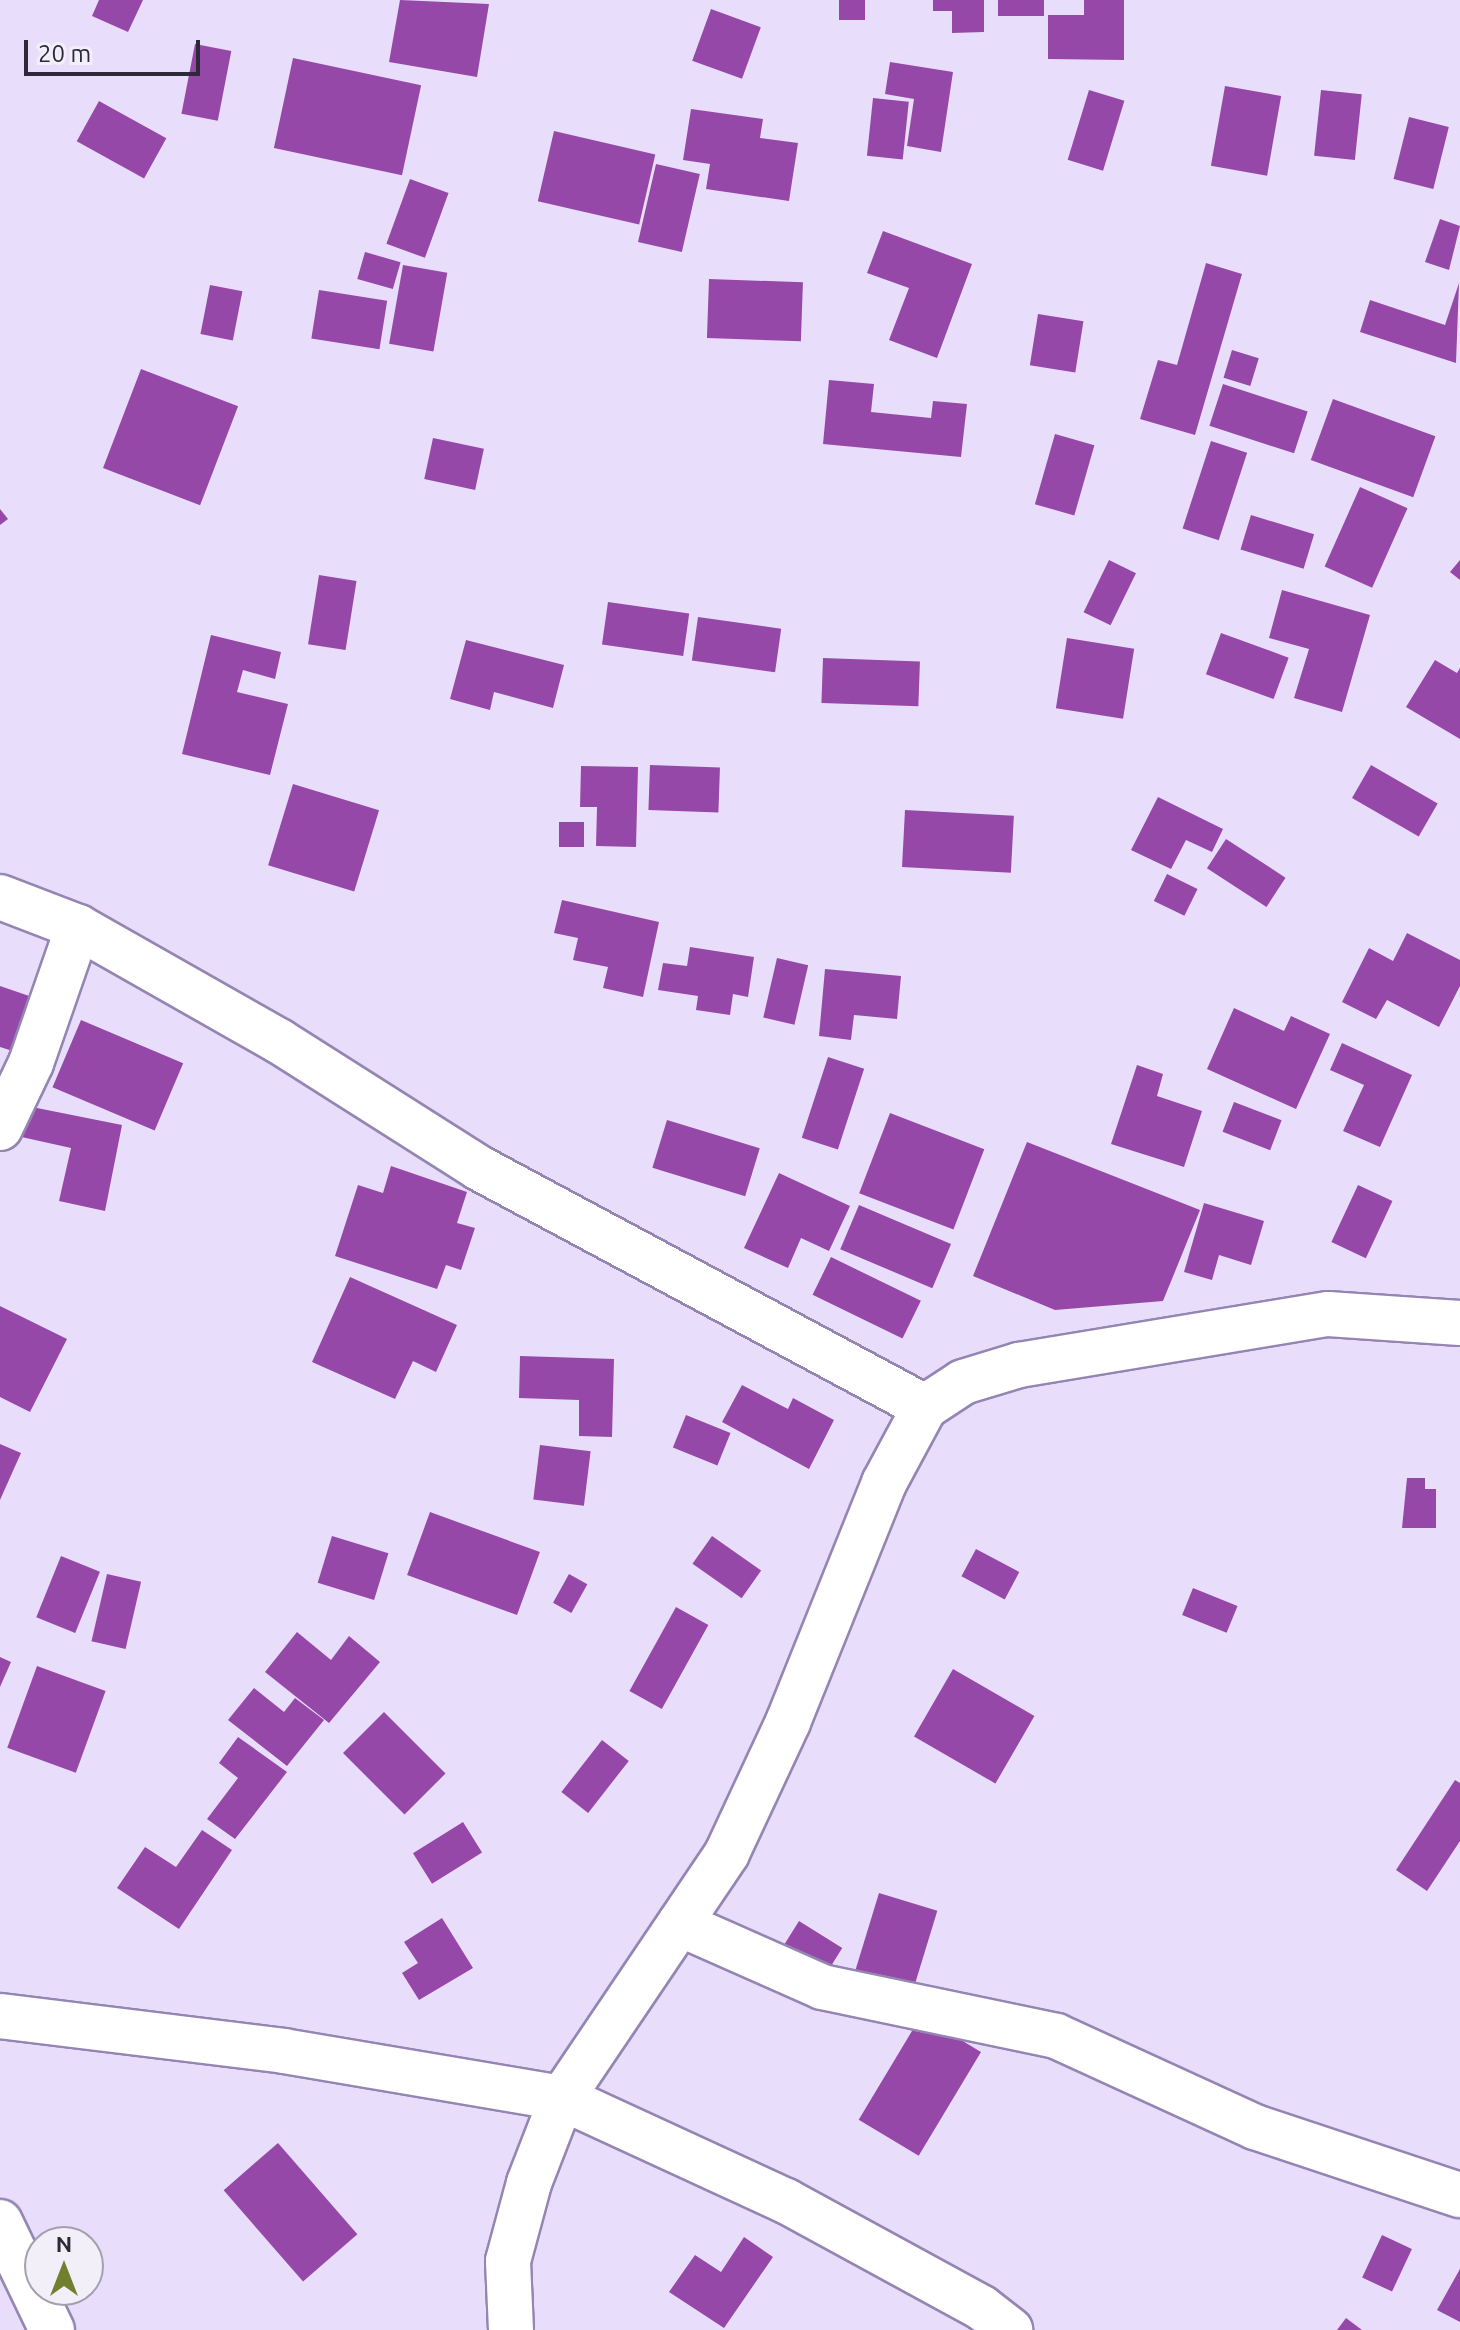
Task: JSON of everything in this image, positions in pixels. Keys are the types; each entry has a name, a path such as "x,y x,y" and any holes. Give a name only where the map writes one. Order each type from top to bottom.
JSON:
{"street":[{"path":"0,897 78,927 279,1041 479,1168 925,1407"},
{"path":"0,1128 31,1063 78,927"},
{"path":"511,2330 508,2261 529,2183 562,2098 727,1853 788,1722 884,1483 925,1407 963,1382 1019,1365 1328,1314 1460,1323"},
{"path":"680,1924 822,1987 1056,2036 1255,2127 1460,2195"},
{"path":"0,2016 284,2051 562,2098 799,2208 982,2308 1010,2330"},
{"path":"0,2222 52,2330"}],"building":[{"path":"99,0 143,0 128,32 92,16"},
{"path":"400,0 489,4 477,77 389,62"},
{"path":"839,0 865,0 865,20 839,20"},
{"path":"933,0 984,0 984,32 952,33 952,11 933,11"},
{"path":"998,0 1044,0 1044,16 998,16"},
{"path":"1084,0 1124,0 1124,60 1048,59 1048,15 1084,15"},
{"path":"711,9 761,27 742,79 692,61"},
{"path":"195,44 231,51 218,121 181,114"},
{"path":"293,58 421,85 402,175 274,148"},
{"path":"890,62 953,72 941,152 907,146 914,99 885,94"},
{"path":"1225,86 1281,96 1267,176 1211,166"},
{"path":"1089,90 1124,101 1103,171 1068,160"},
{"path":"1321,90 1362,94 1355,160 1314,156"},
{"path":"873,98 909,102 903,159 867,156"},
{"path":"99,101 166,138 144,179 77,141"},
{"path":"691,109 763,119 760,138 798,143 789,201 706,189 710,164 683,160"},
{"path":"1409,117 1449,127 1433,189 1394,179"},
{"path":"554,131 655,154 639,225 538,201"},
{"path":"656,164 700,174 682,252 638,242"},
{"path":"410,179 449,193 425,258 386,244"},
{"path":"1440,219 1460,226 1449,270 1425,262"},
{"path":"883,231 972,264 937,358 889,340 909,288 867,273"},
{"path":"365,252 401,262 393,289 357,279"},
{"path":"1206,263 1242,274 1195,435 1140,419 1158,360 1177,365"},
{"path":"403,265 447,273 433,352 389,344"},
{"path":"709,279 803,282 801,341 707,338"},
{"path":"1459,283 1456,363 1360,332 1370,300 1445,325"},
{"path":"210,285 242,291 233,340 200,334"},
{"path":"319,290 387,301 379,349 311,338"},
{"path":"1038,314 1083,321 1075,373 1030,365"},
{"path":"1232,350 1259,358 1250,386 1224,378"},
{"path":"141,369 238,406 200,505 103,468"},
{"path":"829,380 874,384 871,412 931,418 933,401 967,404 961,457 823,444"},
{"path":"1223,384 1308,412 1294,453 1209,426"},
{"path":"1333,399 1435,436 1413,497 1311,460"},
{"path":"1055,434 1094,445 1074,515 1035,504"},
{"path":"433,438 484,449 475,490 424,479"},
{"path":"1211,441 1247,453 1219,540 1183,528"},
{"path":"1360,487 1408,508 1372,588 1325,566"},
{"path":"0,509 8,519 0,525"},
{"path":"1251,515 1314,534 1304,569 1240,549"},
{"path":"1109,560 1136,573 1111,625 1084,612"},
{"path":"1460,560 1460,580 1450,572"},
{"path":"319,575 357,581 346,650 308,644"},
{"path":"1282,590 1370,615 1342,712 1294,698 1309,649 1269,638"},
{"path":"608,602 689,613 683,656 602,645"},
{"path":"698,617 781,629 775,672 692,661"},
{"path":"1221,633 1289,658 1274,699 1206,674"},
{"path":"211,635 281,652 275,679 243,670 237,692 288,704 270,775 182,754"},
{"path":"1067,638 1134,649 1123,719 1056,708"},
{"path":"466,640 564,665 553,708 494,692 490,710 450,699"},
{"path":"823,658 920,661 918,706 821,703"},
{"path":"1435,660 1457,673 1460,668 1460,739 1406,707"},
{"path":"650,765 720,767 718,812 648,810"},
{"path":"1371,765 1438,804 1419,836 1352,798"},
{"path":"581,766 638,767 636,847 596,846 597,807 580,807"},
{"path":"293,784 379,810 354,892 268,865"},
{"path":"1158,797 1223,829 1212,852 1186,840 1171,869 1131,850"},
{"path":"905,810 1014,816 1011,873 902,867"},
{"path":"559,822 584,822 584,847 559,847"},
{"path":"1226,839 1286,878 1266,907 1207,868"},
{"path":"1167,874 1198,889 1184,916 1154,901"},
{"path":"562,900 659,922 643,997 603,988 608,967 573,960 578,938 554,933"},
{"path":"1407,933 1460,960 1460,986 1439,1027 1387,1000 1376,1019 1342,1002 1369,948 1393,961"},
{"path":"690,947 754,957 748,997 733,994 730,1015 696,1010 698,996 658,990 663,963 687,966"},
{"path":"777,958 808,965 794,1025 763,1017"},
{"path":"825,969 901,976 897,1019 854,1015 851,1040 819,1036"},
{"path":"0,986 38,999 19,1053 0,1047"},
{"path":"1234,1008 1284,1031 1291,1016 1330,1034 1296,1109 1207,1069"},
{"path":"81,1020 183,1063 155,1131 52,1087"},
{"path":"1342,1043 1412,1075 1380,1147 1343,1131 1364,1085 1330,1070"},
{"path":"828,1057 864,1069 838,1150 802,1138"},
{"path":"1137,1065 1163,1074 1157,1096 1202,1111 1184,1167 1111,1144"},
{"path":"1234,1102 1282,1120 1270,1150 1223,1132"},
{"path":"22,1105 122,1125 105,1211 59,1201 71,1148 17,1136"},
{"path":"890,1113 984,1149 953,1229 859,1193"},
{"path":"667,1120 760,1148 745,1196 652,1168"},
{"path":"1027,1142 1200,1210 1163,1301 1055,1310 973,1276"},
{"path":"391,1166 467,1192 457,1223 475,1228 461,1270 446,1265 437,1289 335,1256 358,1185 383,1193"},
{"path":"779,1173 850,1206 829,1251 801,1238 788,1268 744,1248"},
{"path":"1358,1185 1392,1201 1366,1258 1331,1242"},
{"path":"1204,1203 1264,1221 1251,1265 1219,1255 1212,1280 1184,1272"},
{"path":"859,1205 951,1244 932,1288 840,1249"},
{"path":"831,1257 921,1301 902,1339 813,1295"},
{"path":"350,1277 457,1325 436,1372 413,1361 395,1399 312,1362"},
{"path":"0,1306 67,1339 30,1412 0,1397"},
{"path":"520,1356 614,1359 612,1437 579,1436 579,1400 519,1398"},
{"path":"742,1385 788,1409 793,1398 834,1420 809,1469 722,1422"},
{"path":"686,1415 731,1433 717,1465 673,1447"},
{"path":"0,1444 21,1453 0,1500"},
{"path":"540,1445 591,1451 584,1506 533,1500"},
{"path":"1407,1478 1425,1478 1425,1489 1436,1489 1436,1528 1402,1528"},
{"path":"430,1512 540,1552 517,1615 407,1575"},
{"path":"332,1536 388,1553 374,1600 318,1583"},
{"path":"712,1536 761,1570 742,1598 692,1564"},
{"path":"976,1549 1019,1572 1005,1599 961,1576"},
{"path":"61,1556 100,1572 75,1633 36,1617"},
{"path":"107,1574 141,1582 126,1649 91,1641"},
{"path":"569,1574 587,1584 571,1613 553,1603"},
{"path":"1193,1588 1238,1606 1227,1633 1182,1615"},
{"path":"676,1607 708,1625 662,1709 629,1691"},
{"path":"297,1632 331,1660 349,1636 380,1662 329,1723 265,1672"},
{"path":"0,1657 11,1662 0,1687"},
{"path":"37,1666 106,1691 76,1773 7,1748"},
{"path":"953,1669 1034,1716 995,1784 914,1737"},
{"path":"254,1688 284,1712 295,1698 324,1720 287,1766 228,1720"},
{"path":"384,1712 446,1774 405,1815 343,1753"},
{"path":"238,1737 287,1772 235,1839 207,1819 238,1778 219,1763"},
{"path":"602,1740 629,1761 588,1813 561,1792"},
{"path":"1455,1780 1460,1783 1460,1841 1427,1891 1396,1870"},
{"path":"463,1822 482,1853 432,1884 413,1853"},
{"path":"202,1830 232,1850 179,1929 117,1888 145,1847 176,1867"},
{"path":"879,1893 937,1911 912,1994 854,1976"},
{"path":"442,1918 473,1968 419,2000 402,1973 418,1963 404,1942"},
{"path":"799,1921 842,1948 826,1974 783,1947"},
{"path":"921,2016 981,2052 919,2156 859,2120"},
{"path":"278,2143 357,2234 303,2282 224,2190"},
{"path":"1382,2235 1412,2249 1392,2292 1362,2278"},
{"path":"744,2237 773,2257 724,2328 669,2292 695,2255 721,2272"},
{"path":"1460,2269 1460,2322 1437,2310"},
{"path":"1346,2318 1362,2330 1337,2330"}]}
